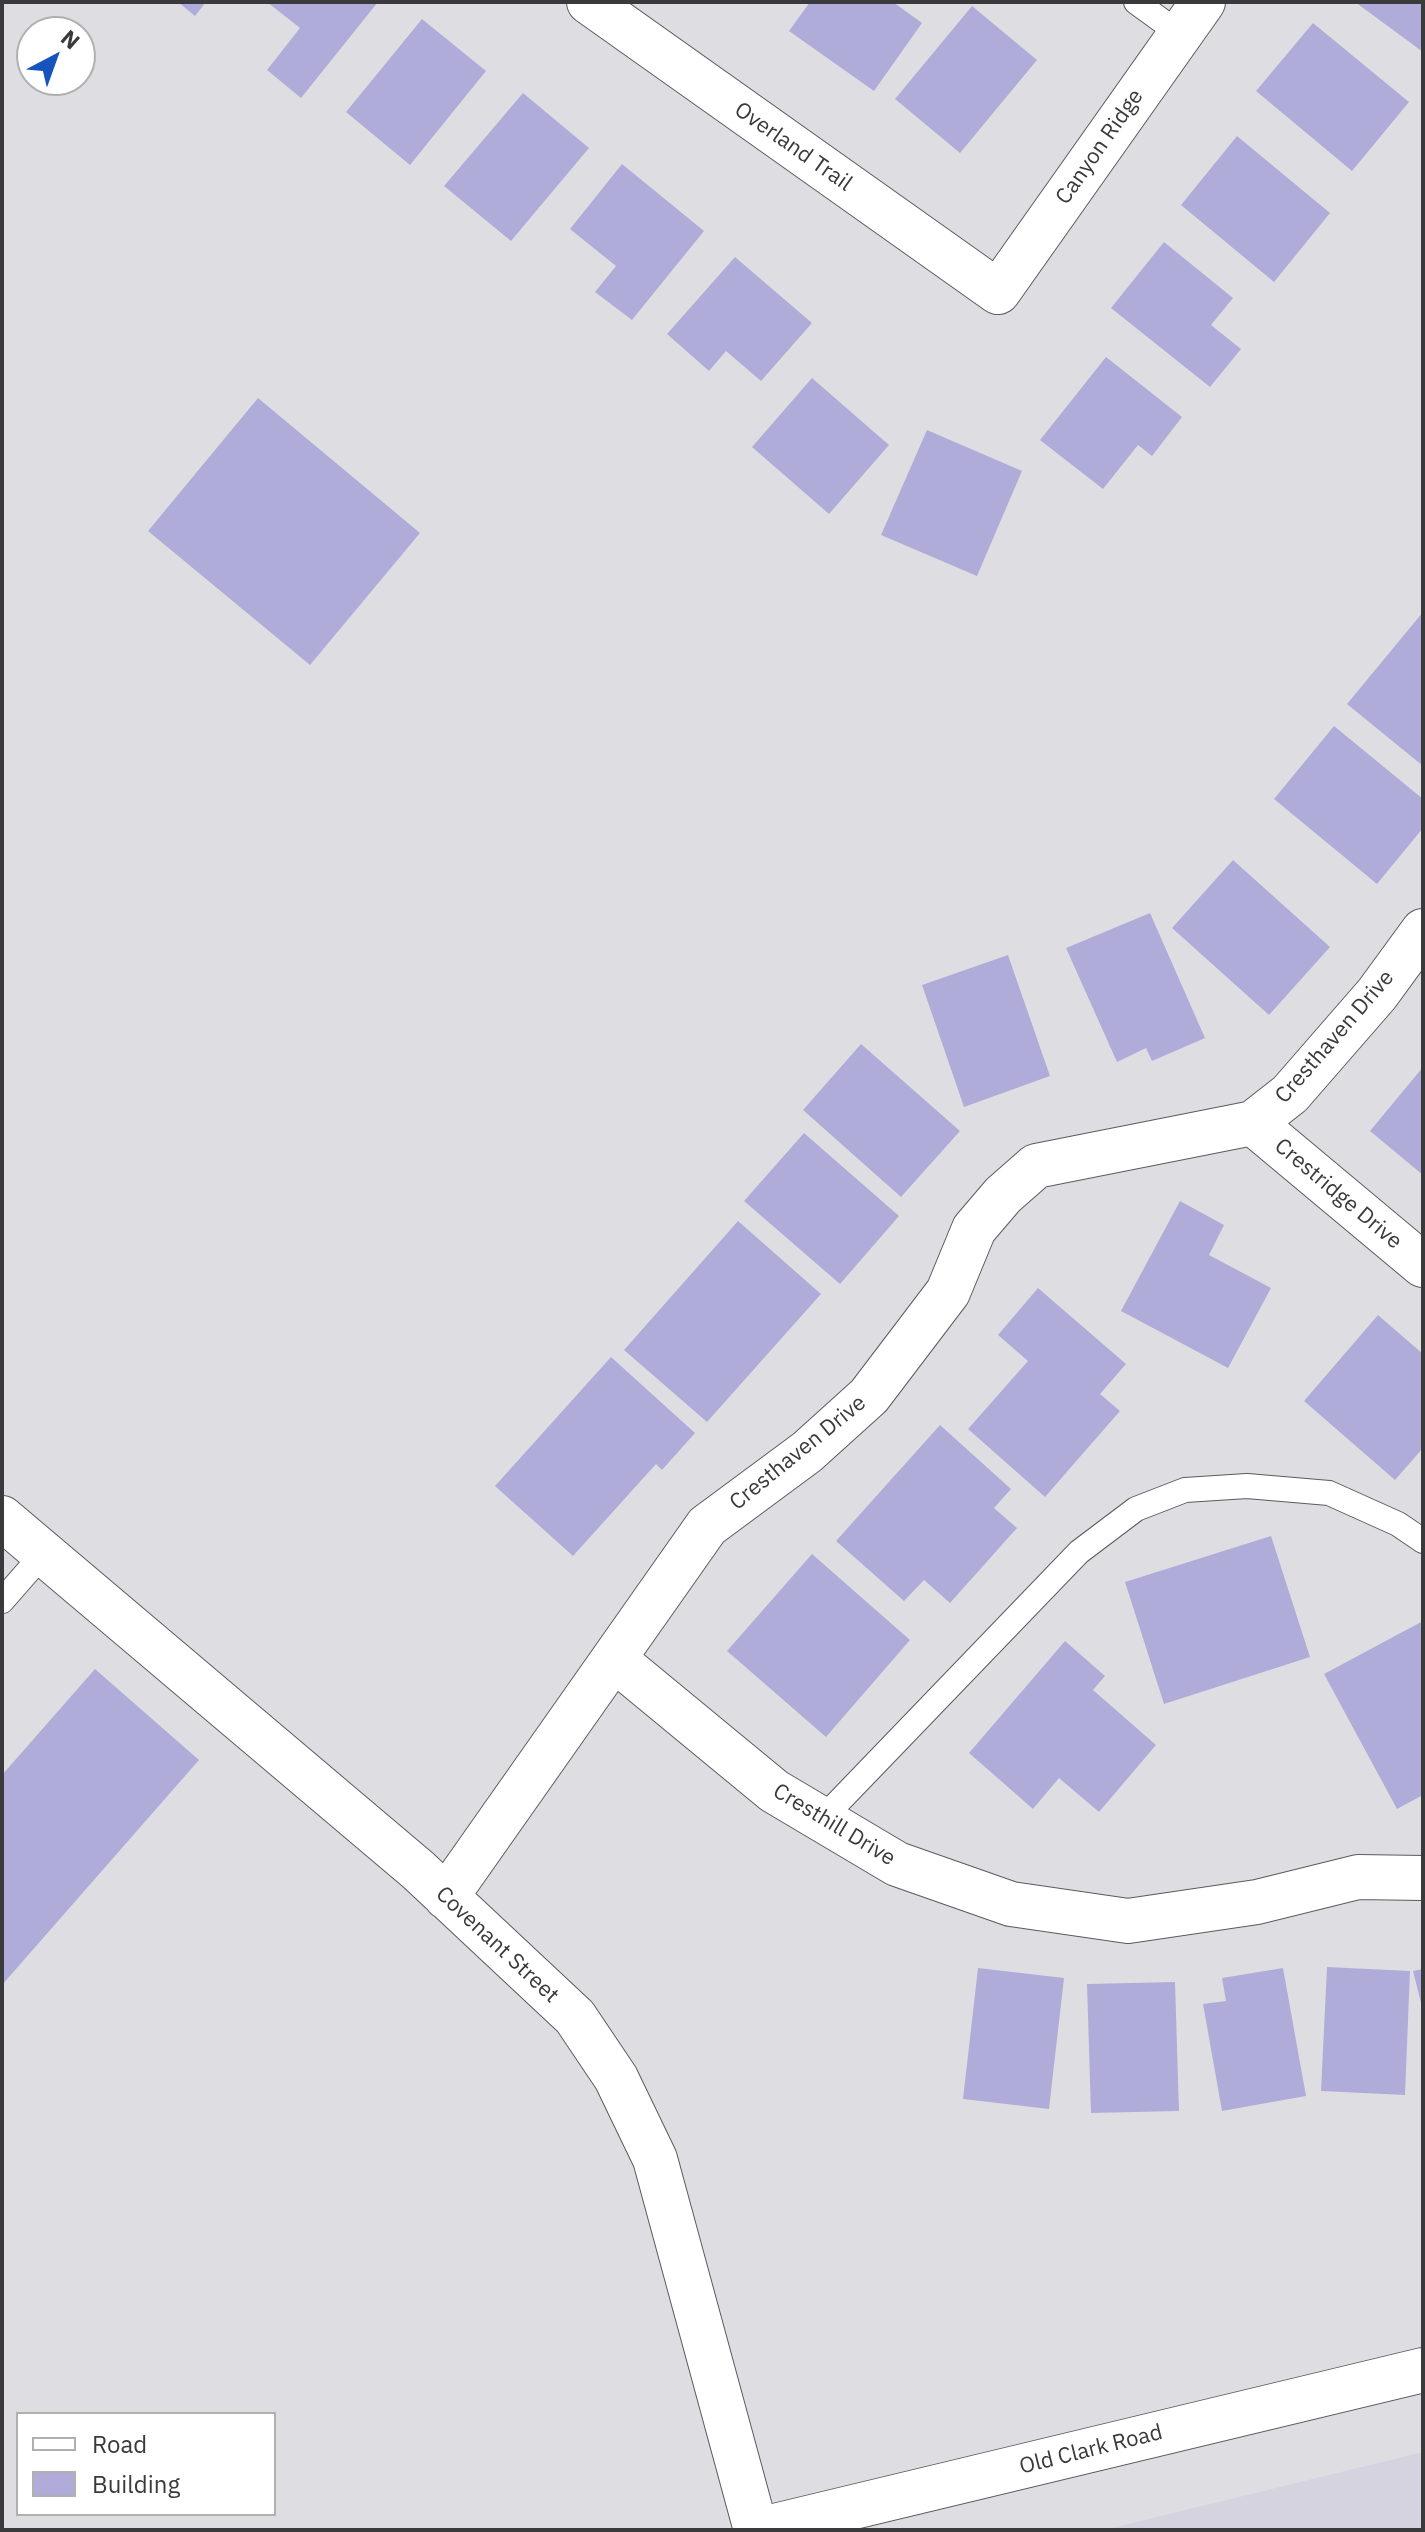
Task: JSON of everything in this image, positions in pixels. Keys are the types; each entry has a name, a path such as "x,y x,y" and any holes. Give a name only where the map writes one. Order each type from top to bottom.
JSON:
{"street":[{"name":"Overland Trail","path":"589,2 998,292"},
{"name":"Canyon Ridge","path":"998,292 1192,18"},
{"name":"Cresthaven Drive","path":"446,1897 707,1526 807,1452 869,1396 948,1292 974,1229 1003,1195 1036,1166 1253,1123 1290,1094 1377,994 1423,931"},
{"name":"Crestridge Drive","path":"1253,1123 1423,1265"},
{"name":"Covenant Street","path":"2,1518 446,1897 575,2017 616,2078 655,2159 757,2530"},
{"name":"Cresthill Drive","path":"614,1659 774,1791 897,1864 1011,1904 1128,1921 1257,1902 1358,1877 1423,1878"},
{"name":"Old Clark Road","path":"757,2530 1423,2370"}],"lane":[{"path":"1136,2 1192,18"},
{"path":"822,1819 1079,1552 1136,1509 1185,1490 1247,1486 1329,1493 1398,1524 1423,1541"},
{"path":"2,1601 44,1553"}],"shaded area":[{"path":"1423,2452 1423,2530 1104,2530"}],"building":[{"path":"178,2 206,2 195,16"},
{"path":"267,2 378,2 301,98 267,70 300,28"},
{"path":"810,2 893,2 922,23 874,91 789,31"},
{"path":"1355,2 1423,2 1423,52"},
{"path":"972,6 1037,60 960,153 895,99"},
{"path":"422,19 486,71 410,165 346,112"},
{"path":"1313,23 1409,102 1352,171 1256,91"},
{"path":"523,93 589,148 511,241 444,186"},
{"path":"1237,136 1330,213 1274,282 1181,205"},
{"path":"622,164 704,231 632,320 595,292 616,266 570,229"},
{"path":"1164,242 1233,298 1211,325 1241,349 1210,387 1111,308"},
{"path":"735,257 812,323 761,381 726,351 709,371 667,334"},
{"path":"1106,357 1182,417 1152,456 1138,445 1103,489 1040,440"},
{"path":"812,378 889,445 829,514 752,447"},
{"path":"258,398 420,533 310,665 148,531"},
{"path":"927,430 1022,471 977,576 881,535"},
{"path":"1423,612 1423,766 1347,704"},
{"path":"1334,726 1423,799 1423,828 1377,884 1274,799"},
{"path":"1233,860 1330,947 1269,1015 1172,928"},
{"path":"1150,913 1205,1038 1152,1061 1146,1048 1117,1062 1066,948"},
{"path":"1008,955 1050,1076 964,1107 922,985"},
{"path":"861,1044 960,1131 901,1197 803,1110"},
{"path":"1423,1067 1423,1175 1370,1131"},
{"path":"804,1133 899,1216 840,1284 744,1201"},
{"path":"1180,1201 1224,1225 1209,1255 1271,1288 1228,1368 1121,1311"},
{"path":"738,1221 821,1294 707,1422 624,1350"},
{"path":"1038,1288 1126,1364 1100,1394 1120,1411 1045,1497 968,1429 1028,1361 998,1335"},
{"path":"1378,1315 1423,1354 1423,1448 1395,1480 1304,1401"},
{"path":"611,1357 695,1433 662,1470 656,1464 573,1556 495,1486"},
{"path":"940,1425 1011,1489 994,1508 1017,1528 950,1603 924,1580 904,1601 836,1541"},
{"path":"1271,1536 1310,1657 1164,1704 1125,1582"},
{"path":"812,1554 910,1640 826,1737 727,1651"},
{"path":"1423,1621 1423,1795 1397,1809 1324,1674"},
{"path":"1065,1641 1105,1676 1093,1690 1156,1745 1099,1812 1059,1778 1033,1809 969,1753"},
{"path":"95,1669 199,1760 2,1985 2,1775"},
{"path":"1327,1967 1410,1971 1405,2095 1321,2091"},
{"path":"978,1968 1064,1978 1049,2109 963,2099"},
{"path":"1283,1968 1306,2096 1222,2111 1203,2004 1226,2001 1222,1978"},
{"path":"1423,1969 1423,2007 1422,2007 1413,1971"},
{"path":"1175,1982 1179,2111 1091,2113 1087,1984"}]}
